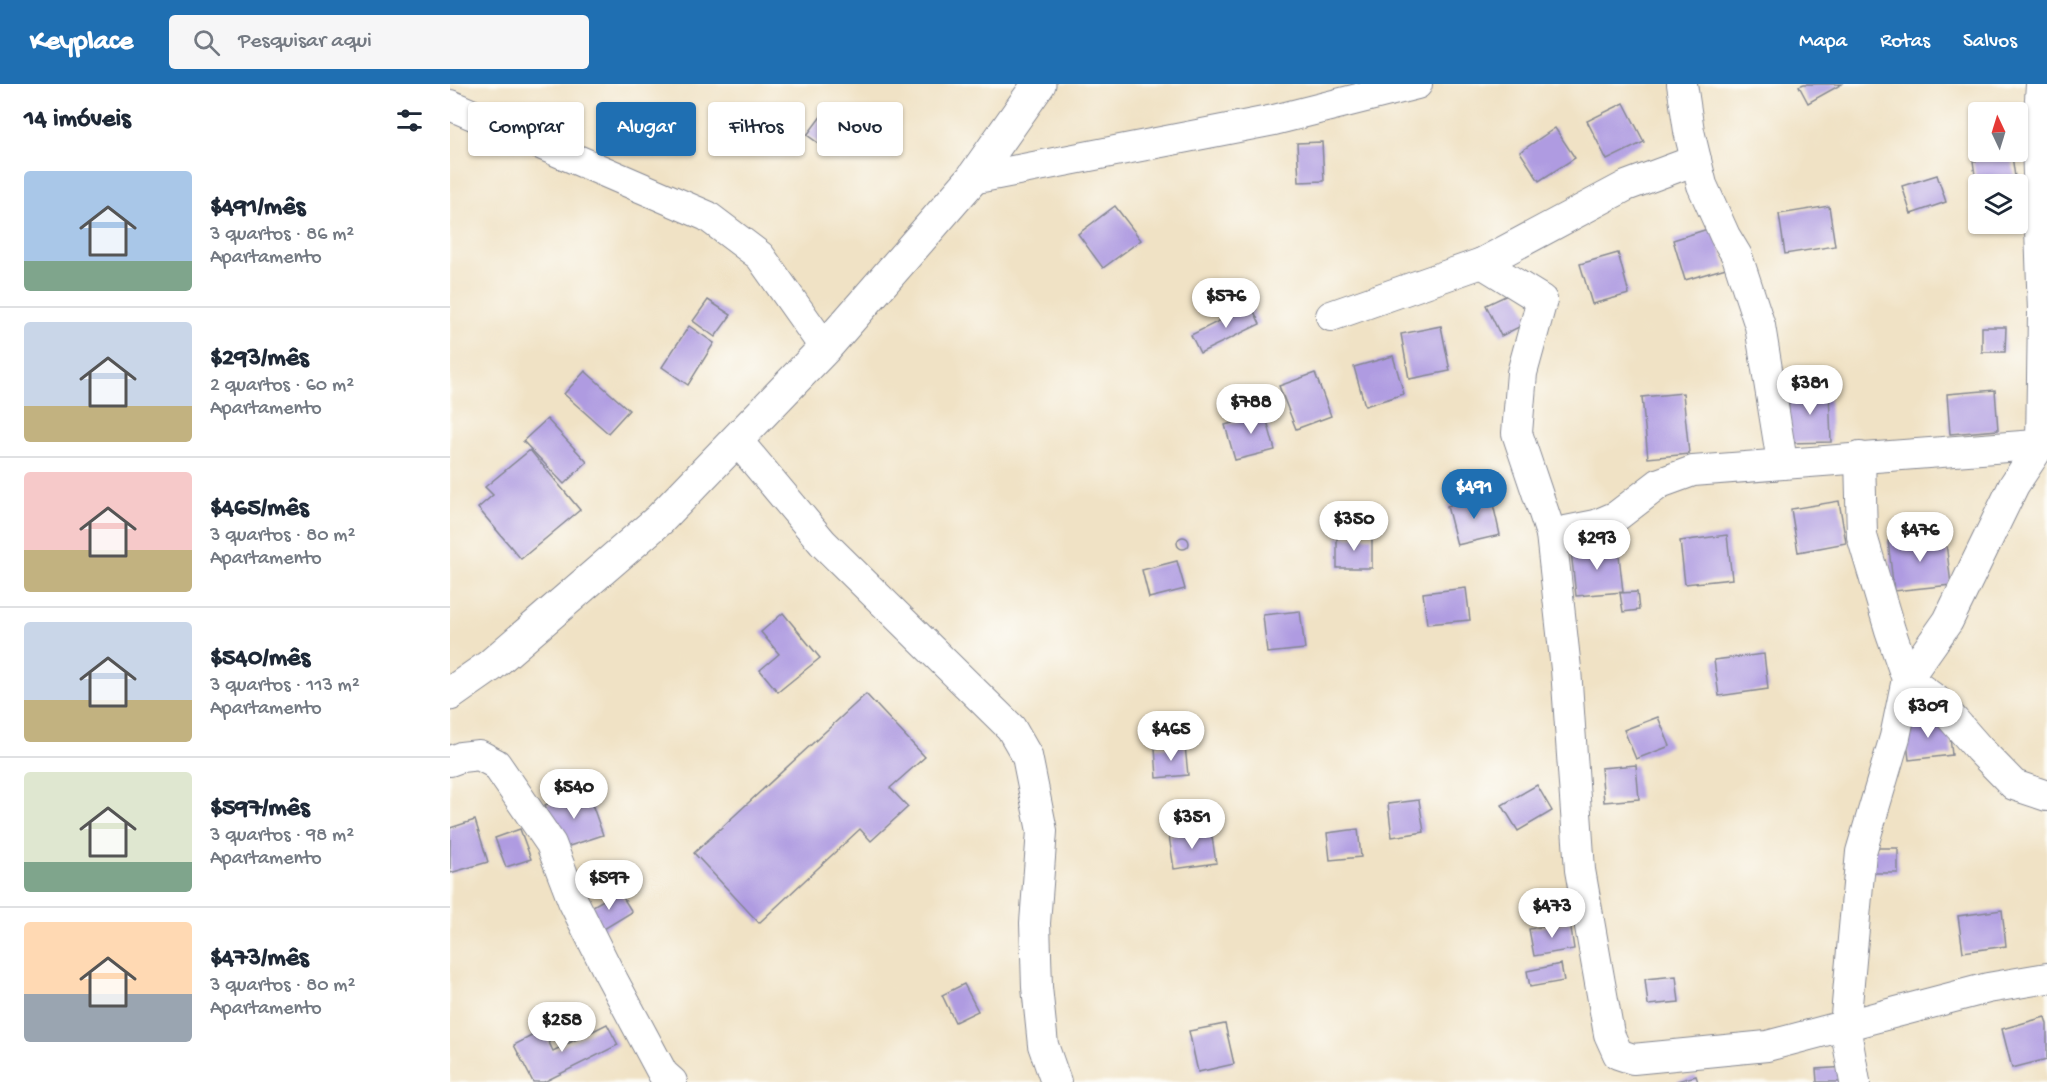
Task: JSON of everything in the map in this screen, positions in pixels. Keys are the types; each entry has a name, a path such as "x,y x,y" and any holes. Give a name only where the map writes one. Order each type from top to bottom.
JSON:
{"main road":[{"path":"450,694 490,666 659,520 825,348 972,178 1039,84"}],"street":[{"path":"972,178 1274,120 1417,84"},
{"path":"1682,84 1689,131 1702,185 1725,236 1737,256 1760,326 1782,462"},
{"path":"1855,1082 1845,1026 1861,852 1895,737 1906,679 1948,621 2014,485 2044,444 2043,312 2037,146 2041,84"},
{"path":"450,105 707,216 760,256 825,348"},
{"path":"1331,316 1482,263 1626,186 1696,160"},
{"path":"1482,263 1542,300 1522,373 1517,433 1551,534 1566,669 1580,870 1609,1034 1618,1054 1633,1059 1767,1046 1988,988 2047,978"},
{"path":"736,439 823,543 1011,728 1026,756 1042,831 1035,923 1038,998 1043,1045 1056,1082"},
{"path":"1551,534 1596,525 1617,516 1660,483 1693,471 1782,462 2044,444"},
{"path":"1860,457 1862,536 1906,679 1936,700 2014,785 2047,796"},
{"path":"450,761 479,754 496,764 551,844 573,901 608,971 663,1074 672,1082"}],"building":[{"path":"1842,84 1808,103 1799,86"},
{"path":"1624,103 1644,142 1607,160 1587,121"},
{"path":"817,122 817,142 807,135"},
{"path":"1555,128 1575,158 1539,181 1520,152"},
{"path":"1322,142 1324,181 1299,182 1297,143"},
{"path":"1973,162 2013,162 2015,174 1975,174"},
{"path":"1937,175 1946,202 1911,214 1902,186"},
{"path":"1115,206 1141,240 1103,268 1078,234"},
{"path":"1829,206 1835,246 1785,254 1779,214"},
{"path":"1714,227 1726,268 1685,280 1673,240"},
{"path":"1618,253 1629,294 1592,304 1580,264"},
{"path":"1516,291 1531,321 1501,336 1486,305"},
{"path":"708,300 731,315 715,337 693,321"},
{"path":"1251,305 1260,324 1200,353 1191,335"},
{"path":"689,326 714,343 688,385 662,367"},
{"path":"1441,326 1450,371 1409,379 1401,334"},
{"path":"1982,327 2006,327 2005,352 1982,352"},
{"path":"1393,356 1404,394 1365,406 1354,367"},
{"path":"585,371 629,410 608,433 564,394"},
{"path":"1315,373 1331,416 1296,429 1279,386"},
{"path":"1829,390 1831,442 1790,443 1788,391"},
{"path":"1995,390 1998,430 1950,434 1947,394"},
{"path":"1683,393 1689,454 1648,458 1642,397"},
{"path":"1263,406 1275,450 1235,460 1225,425 1246,419 1244,412"},
{"path":"547,419 587,462 564,484 523,441"},
{"path":"530,450 580,510 521,559 478,508 493,495 485,487"},
{"path":"1491,495 1500,535 1457,545 1447,506"},
{"path":"1839,501 1846,543 1798,552 1791,509"},
{"path":"1945,534 1951,585 1894,591 1888,541"},
{"path":"1727,535 1732,579 1685,584 1680,541"},
{"path":"1185,537 1189,543 1185,549 1181,549 1177,541"},
{"path":"1337,537 1372,537 1372,568 1337,568"},
{"path":"1618,546 1623,592 1576,596 1571,551"},
{"path":"1177,561 1185,589 1149,598 1142,570"},
{"path":"1466,588 1470,620 1427,624 1423,593"},
{"path":"1637,592 1639,610 1623,612 1620,593"},
{"path":"1300,611 1305,649 1267,653 1263,615"},
{"path":"783,613 820,658 778,692 760,670 779,654 761,632"},
{"path":"1764,654 1768,689 1719,696 1714,660"},
{"path":"866,694 925,757 890,788 908,807 871,841 860,829 759,923 694,853"},
{"path":"1658,717 1670,746 1636,759 1624,730"},
{"path":"1948,719 1952,755 1909,760 1905,724"},
{"path":"1185,746 1188,775 1157,778 1155,748"},
{"path":"1636,765 1639,799 1604,802 1601,768"},
{"path":"1537,785 1552,811 1518,831 1502,805"},
{"path":"587,790 603,835 560,849 545,805"},
{"path":"1419,800 1424,832 1392,837 1388,804"},
{"path":"475,820 488,862 450,873 450,828"},
{"path":"520,829 531,859 506,867 495,838"},
{"path":"1358,829 1361,857 1330,860 1327,833"},
{"path":"1211,830 1216,863 1174,869 1169,836"},
{"path":"1863,848 1898,848 1898,873 1863,873"},
{"path":"619,891 632,912 599,932 586,910"},
{"path":"2002,910 2006,946 1963,952 1958,916"},
{"path":"1570,922 1574,949 1534,956 1529,929"},
{"path":"1561,964 1564,981 1530,987 1527,971"},
{"path":"1676,976 1679,1002 1648,1005 1645,979"},
{"path":"964,984 978,1011 955,1022 942,995"},
{"path":"2045,1017 2047,1059 2012,1068 2002,1029"},
{"path":"607,1024 618,1045 544,1082 533,1082 514,1045 543,1030 553,1051"},
{"path":"1225,1024 1234,1064 1198,1072 1189,1031"},
{"path":"1848,1067 1849,1082 1817,1082 1816,1069"},
{"path":"1696,1076 1698,1082 1677,1082 1677,1081"}]}
